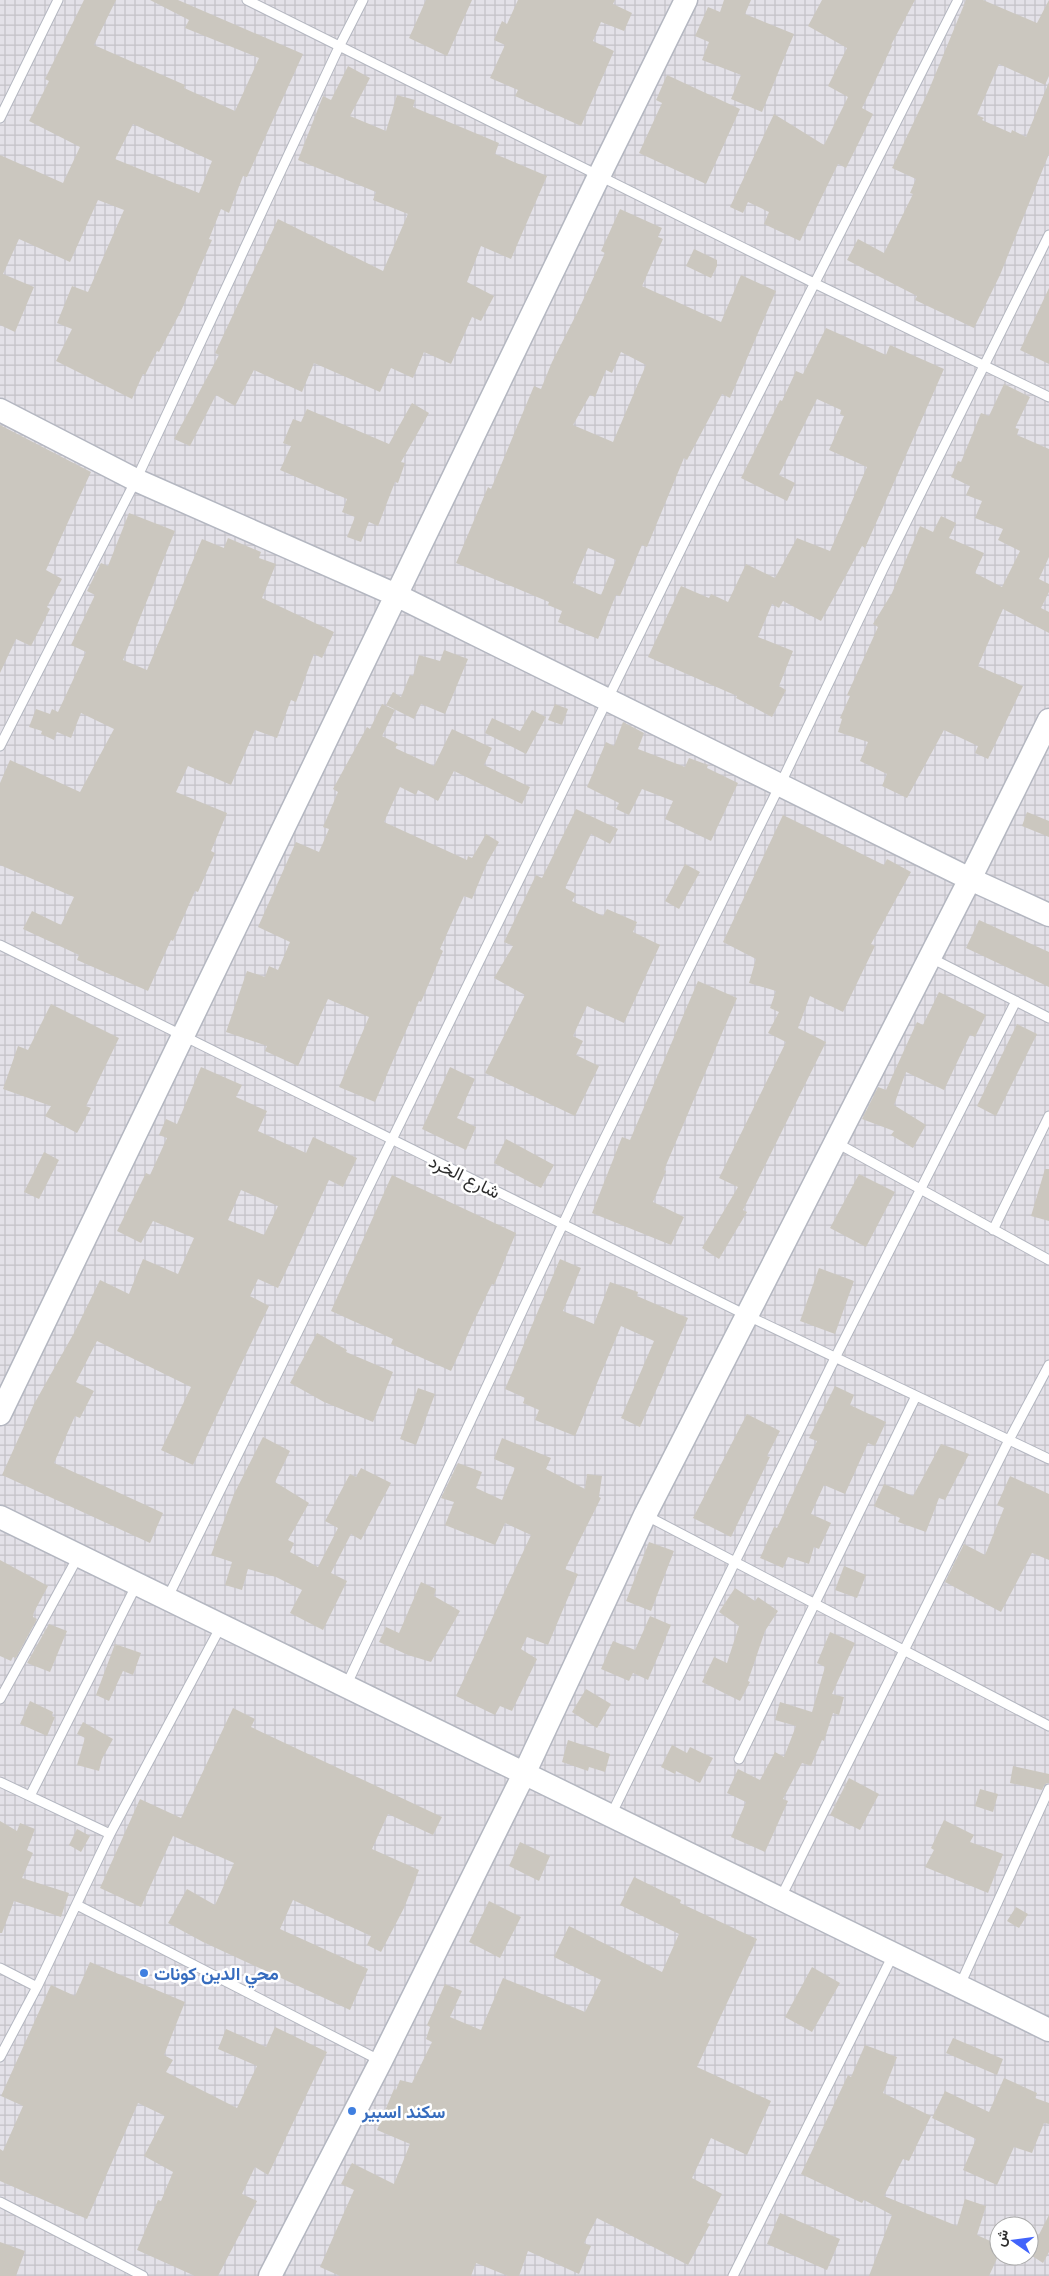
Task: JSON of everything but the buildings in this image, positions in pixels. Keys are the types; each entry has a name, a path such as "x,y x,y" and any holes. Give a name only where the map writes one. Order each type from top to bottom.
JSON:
{"street":[{"path":"0,1414 184,1037 598,176 686,0"},
{"path":"0,410 136,480 396,595 970,879 1049,915"},
{"path":"270,2276 381,2061 524,1774 645,1515 970,879 1049,720"},
{"path":"0,1517 1049,2030"}],"lane":[{"path":"0,118 58,0"},
{"path":"247,0 814,283 1049,397"},
{"path":"0,746 136,480 338,47 364,0"},
{"path":"167,1600 814,283 958,0"},
{"path":"346,1687 579,1190 780,785 878,578 1049,235"},
{"name":"شارع الخرد","path":"0,945 746,1315 1049,1459"},
{"path":"930,957 1049,1018"},
{"path":"611,1815 835,1358 1016,1001"},
{"path":"993,1230 1049,1116"},
{"path":"835,1142 1049,1260"},
{"path":"780,1899 903,1650 1049,1365"},
{"path":"739,1759 916,1396"},
{"path":"645,1515 1049,1726"},
{"path":"0,1699 79,1555"},
{"path":"30,1796 138,1583"},
{"path":"0,2057 37,1987 110,1834 221,1626"},
{"path":"1,1784 110,1834"},
{"path":"960,1985 1049,1789"},
{"path":"77,1905 381,2061"},
{"path":"733,2276 892,1954"},
{"path":"0,1968 37,1987"},
{"path":"0,2202 143,2276"}],"shaded area":[{"path":"0,0 1049,0 1049,2276 0,2276"}],"place":[{"name":"محي الدين كونات","path":"144,1973"},
{"name":"سكند اسبير","path":"352,2111"}]}
